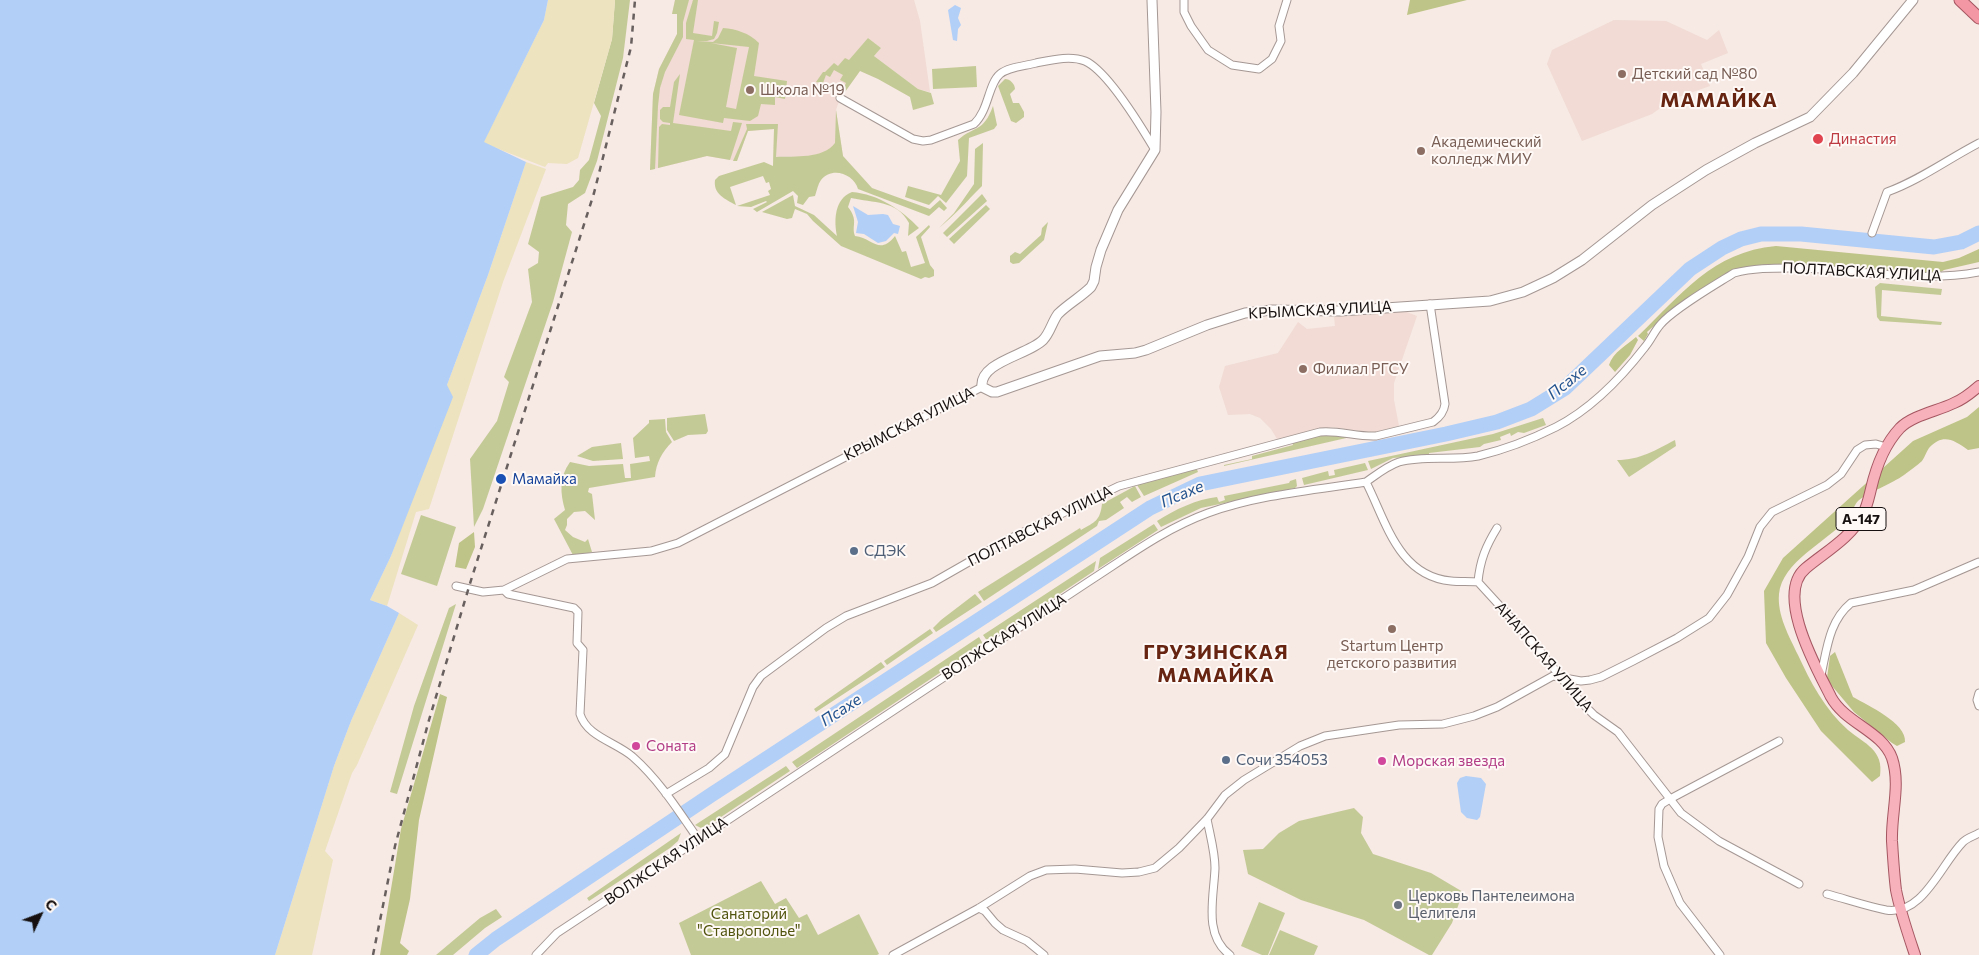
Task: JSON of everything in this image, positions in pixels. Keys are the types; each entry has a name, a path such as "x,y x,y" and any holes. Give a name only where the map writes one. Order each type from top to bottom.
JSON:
{"highway":[{"path":"1960,2 1979,18"}],"main road":[{"name":"А-147","path":"1821,675 1801,632 1794,604 1796,586 1804,570 1835,546 1863,515 1880,460 1886,447 1900,428 1964,398 1979,386"},
{"path":"1821,675 1832,699 1839,709 1884,745 1895,767 1896,783 1892,838 1896,891 1915,955"}],"street":[{"path":"982,387 984,376 1004,361 1044,340 1056,316 1091,287 1101,250 1118,210 1155,150 1156,112 1152,0"},
{"path":"1184,0 1184,12 1191,26 1208,50 1232,65 1259,69 1272,59 1281,41 1279,26 1287,0"},
{"name":"КРЫМСКАЯ УЛИЦА","path":"456,586 483,592 504,590 567,559 651,551 678,543 982,387 992,392 997,392 1100,356 1141,352 1207,325 1245,313 1272,310 1340,311 1500,299 1523,292 1553,278 1582,260 1652,205 1706,170 1755,143 1810,117 1853,73 1913,0"},
{"path":"840,98 913,139 931,140 974,124 979,120 986,108 998,75 1005,71 1048,60 1074,59 1085,61 1094,67 1117,92 1155,150"},
{"path":"1872,234 1887,192 1908,184 1946,160 1979,143"},
{"name":"ПОЛТАВСКАЯ УЛИЦА","path":"1366,482 1400,462 1424,458 1476,456 1556,427 1585,408 1614,384 1646,346 1660,324 1734,273 1745,270 1773,268 1816,268 1933,277 1979,272"},
{"name":"ПОЛТАВСКАЯ УЛИЦА","path":"666,794 709,768 725,754 753,687 761,676 826,628 846,616 932,584 1009,539 1119,486 1320,432 1330,431 1376,436 1433,422 1439,418 1445,404 1430,304"},
{"path":"893,955 979,908 1030,876 1046,870 1075,869 1122,873 1139,872 1155,868 1179,848 1208,819 1225,795 1244,780 1300,746 1316,739 1324,736 1390,726 1442,724 1497,707 1553,676 1581,681 1602,677 1677,638 1710,618 1727,595 1748,557 1760,526 1772,512 1827,485 1841,474 1857,450 1866,445 1876,444 1886,447"},
{"path":"1366,482 1397,548 1409,562 1432,576 1450,581 1478,582 1479,564 1497,528"},
{"name":"ВОЛЖСКАЯ УЛИЦА","path":"536,955 557,932 1165,532 1208,513 1230,506 1271,497 1366,482"},
{"path":"1821,675 1832,629 1843,610 1851,603 1914,590 1979,562"},
{"name":"АНАПСКАЯ УЛИЦА","path":"1478,582 1532,641 1579,700 1594,715 1618,732 1681,813 1719,841 1799,884"},
{"name":"КРЫМСКАЯ УЛИЦА","path":"504,590 508,594 574,608 578,612 577,643 583,650 580,714 583,722 589,729 632,756 666,794 698,839"},
{"path":"1979,693 1977,700 1979,706"},
{"path":"1720,955 1680,903 1664,866 1658,837 1659,809 1662,804 1670,799 1779,741"},
{"path":"1208,819 1215,866 1212,900 1213,932 1220,944 1230,955"},
{"path":"1827,894 1887,910 1910,906 1919,900 1964,841 1979,833"},
{"path":"979,908 985,911 1004,930 1027,941 1044,955"}],"shaded area":[{"name":"Школа №19","path":"675,0 914,0 920,21 930,92 918,89 874,56 881,48 868,38 860,71 840,98 836,110 843,156 773,167 774,129 748,131 737,161 707,156 650,170 653,94 659,69 677,34 677,14 672,14"},
{"path":"1614,20 1666,21 1707,40 1719,30 1728,53 1701,64 1710,86 1673,99 1652,114 1582,141 1547,64 1552,50"},
{"path":"1399,309 1417,316 1394,383 1394,400 1399,426 1371,433 1332,427 1277,439 1271,429 1260,418 1250,414 1228,415 1219,387 1225,366 1278,353 1298,322 1307,329 1335,326 1334,317"}],"green space":[{"path":"615,0 630,0 623,58 597,161 585,193 568,204 566,225 572,232 553,302 483,509 474,527 470,459 497,421 509,382 504,377 532,302 528,269 538,263 539,252 528,244 541,197 573,187 579,180 580,170 589,160 601,116 594,103 612,39"},
{"path":"675,0 689,0 683,22 683,37 665,72 660,88 655,169 650,170 653,94 659,69 677,34 677,14 672,14"},
{"path":"693,0 698,0 693,33 712,36 714,21 719,22 714,39 697,41 713,42 718,38 723,28 742,32 759,43 754,76 787,81 785,99 775,97 775,105 761,104 758,116 750,121 724,118 723,123 679,115 694,40 686,39 686,23","holes":["711,43 749,47 736,109 726,107 737,48"]},
{"path":"1410,0 1467,0 1407,15"},
{"path":"868,38 881,48 874,56 918,89 931,93 934,104 913,110 910,97 860,71 845,92 843,90 846,83 840,80 843,75 834,70 830,77 826,75 823,83 816,82 823,72 834,63 838,66 845,58 849,60"},
{"path":"976,66 977,87 933,89 932,69"},
{"path":"680,74 673,123 731,131 733,122 742,123 730,160 707,156 658,168 659,127 662,124 670,125 670,123 663,122 660,119 660,110 663,107 670,107 674,82"},
{"path":"1005,79 1010,81 1015,87 1010,94 1013,103 1019,103 1024,112 1024,117 1016,123 1011,121 998,86"},
{"path":"993,106 997,125 994,129 969,138 967,176 946,203 938,196 929,205 905,197 908,186 941,195 960,161 958,140 982,125"},
{"path":"836,110 843,156 872,188 930,209 940,200 947,208 944,211 939,207 929,216 858,189 852,179 836,173 831,173 821,180 815,196 809,197 803,205 797,203 798,196 793,191 757,212 753,209 766,201 751,207 737,206 770,195 768,191 771,189 769,182 766,183 763,176 730,187 736,205 718,192 715,180 719,176 764,162 773,166 774,129 748,131 737,161 733,161 747,129 746,124 778,124 776,157 808,156 823,152 835,143"},
{"path":"983,143 982,186 939,228 954,213 974,184 975,149"},
{"path":"852,192 862,193 889,204 897,209 905,215 919,228 908,236 909,223 898,210 884,204 851,198 848,207 854,219 855,236 876,244 885,245 895,236 902,252 906,251 911,267 925,263 916,237 929,225 930,227 921,237 930,265 934,270 934,276 921,279 841,246 807,214 795,209 792,218 787,219 762,212 793,195 795,206 814,215 837,236 836,217 839,205 846,195"},
{"path":"982,194 987,201 947,237 943,233"},
{"path":"986,205 990,209 954,244 949,239"},
{"path":"1048,222 1044,240 1019,263 1013,264 1010,262 1010,256 1015,252 1020,254 1041,235 1042,228"},
{"path":"1776,246 1943,262 1959,258 1979,249 1979,262 1944,270 1936,275 1811,265 1745,267 1736,270 1656,324 1647,332 1648,334 1644,341 1638,336 1684,291 1716,266 1754,250"},
{"path":"1880,283 1942,289 1941,295 1882,290 1881,316 1942,322 1941,325 1880,321 1877,317 1875,287"},
{"path":"1636,337 1638,340 1630,355 1615,372 1609,365 1611,360"},
{"path":"1979,407 1979,448 1968,450 1958,443 1944,439 1934,443 1922,461 1916,466 1858,501 1848,518 1796,562 1782,583 1779,602 1782,618 1808,675 1832,714 1848,730 1867,744 1879,760 1880,776 1872,782 1821,731 1786,678 1766,643 1764,591 1783,558 1913,441 1967,417"},
{"path":"705,414 708,431 706,434 688,435 674,441 667,430 667,418"},
{"path":"1543,418 1546,425 1524,433 1518,432 1511,436 1510,433 1500,437 1501,440 1484,444 1480,447 1429,453 1429,455 1393,458 1371,469 1368,461 1493,434"},
{"path":"665,419 666,432 672,442 660,458 655,477 589,488 588,492 592,494 595,520 585,511 574,512 567,519 565,530 573,537 585,542 588,539 592,552 574,557 554,519 565,510 562,497 562,479 566,468 570,462 589,466 623,464 625,478 631,478 630,464 650,461 649,456 635,458 633,438 649,423 649,420"},
{"path":"1328,434 1355,436 1224,466 1293,445 1292,442"},
{"path":"1675,440 1676,446 1629,477 1617,460 1640,456"},
{"path":"621,443 623,459 593,461 577,456 592,447"},
{"path":"1365,463 1368,470 1304,485 1302,478 1328,471 1329,476 1335,475 1334,470"},
{"path":"1196,467 1198,472 1144,496 1137,485"},
{"path":"1296,479 1297,486 1295,488 1201,508 1161,527 1157,521 1178,509 1202,500 1217,497 1219,502 1225,500 1224,496 1289,483"},
{"path":"1135,486 1141,497 1132,502 1127,497 1120,502 1124,508 1106,520 1099,521 1097,526 984,601 978,592 1080,528 1081,530 1093,523 1100,514 1102,504"},
{"path":"421,515 456,527 437,586 401,574"},
{"path":"1154,524 1158,530 1098,569 1100,558"},
{"path":"474,532 475,547 466,569 455,567 459,543"},
{"path":"1096,561 1094,571 988,642 983,635"},
{"path":"975,594 982,602 936,632 933,628 941,620"},
{"path":"456,604 397,794 390,792 414,706 449,608"},
{"path":"930,629 933,633 887,665 884,661"},
{"path":"979,637 983,644 797,768 792,762"},
{"path":"1835,652 1853,697 1885,715 1900,728 1905,742 1897,746 1892,743 1854,712 1832,686 1827,678 1830,656"},
{"path":"881,662 885,667 816,712 814,709"},
{"path":"440,694 447,697 419,820 410,899 400,943 409,951 407,955 380,955 401,829"},
{"path":"786,766 790,771 709,825 701,828 695,825"},
{"path":"1354,808 1363,817 1361,833 1373,854 1431,873 1463,892 1452,923 1432,955 1364,920 1301,900 1248,874 1243,850 1263,849 1279,833 1299,821"},
{"path":"681,833 678,841 670,848 589,901 587,898"},
{"name":"Санаторий \"Ставрополье\"","path":"761,881 775,904 786,898 799,918 807,914 818,935 859,914 879,954 691,955 679,923"},
{"path":"1259,902 1285,913 1268,955 1262,955 1241,946"},
{"path":"496,909 502,917 485,928 453,955 436,955 480,918"},
{"path":"1280,930 1318,946 1314,955 1269,955"}],"sand":[{"path":"548,0 615,0 612,39 578,158 567,164 548,163 545,167 483,143 544,20"},
{"path":"526,162 546,169 503,282 429,509 416,512 387,606 370,600 391,556 410,504 447,385 488,275"},
{"path":"399,613 418,625 352,773 325,851 333,860 312,955 275,955 334,766 351,721"}],"water":[{"path":"0,0 548,0 544,20 484,142 526,162 488,275 447,385 453,397 391,556 370,600 399,613 351,721 334,766 275,955 0,955"},
{"path":"955,5 961,8 958,18 961,25 958,29 957,41 953,40 948,10"},
{"path":"853,206 868,215 888,215 893,224 900,226 898,234 894,233 886,241 878,243 864,234 856,233 858,222"},
{"path":"1466,776 1481,778 1486,784 1480,817 1477,820 1467,818 1461,812 1457,783 1460,778"}],"waterway":[{"name":"Псахе","path":"476,955 496,939 711,795 1150,508 1200,484 1446,434 1497,422 1531,409 1565,388 1690,269 1722,248 1741,239 1761,234 1801,234 1934,247 1961,242 1979,233"}],"railway":[{"path":"373,955 395,846 429,720 472,577 594,193 631,47 635,0"}],"place":[{"name":"Детский сад №80","path":"1622,74"},
{"name":"Школа №19","path":"750,90"},
{"name":"Династия","path":"1818,139"},
{"name":"Академический колледж МИУ","path":"1421,151"},
{"name":"Филиал РГСУ","path":"1303,369"},
{"name":"Мамайка","path":"501,479"},
{"name":"СДЭК","path":"854,551"},
{"name":"Startum Центр детского развития","path":"1392,629"},
{"name":"Соната","path":"636,746"},
{"name":"Сочи 354053","path":"1226,760"},
{"name":"Морская звезда","path":"1382,761"},
{"name":"Церковь Пантелеимона Целителя","path":"1398,905"}],"district":[{"name":"МАМАЙКА","path":"1719,100"},
{"name":"ГРУЗИНСКАЯ МАМАЙКА","path":"1216,664"}]}
